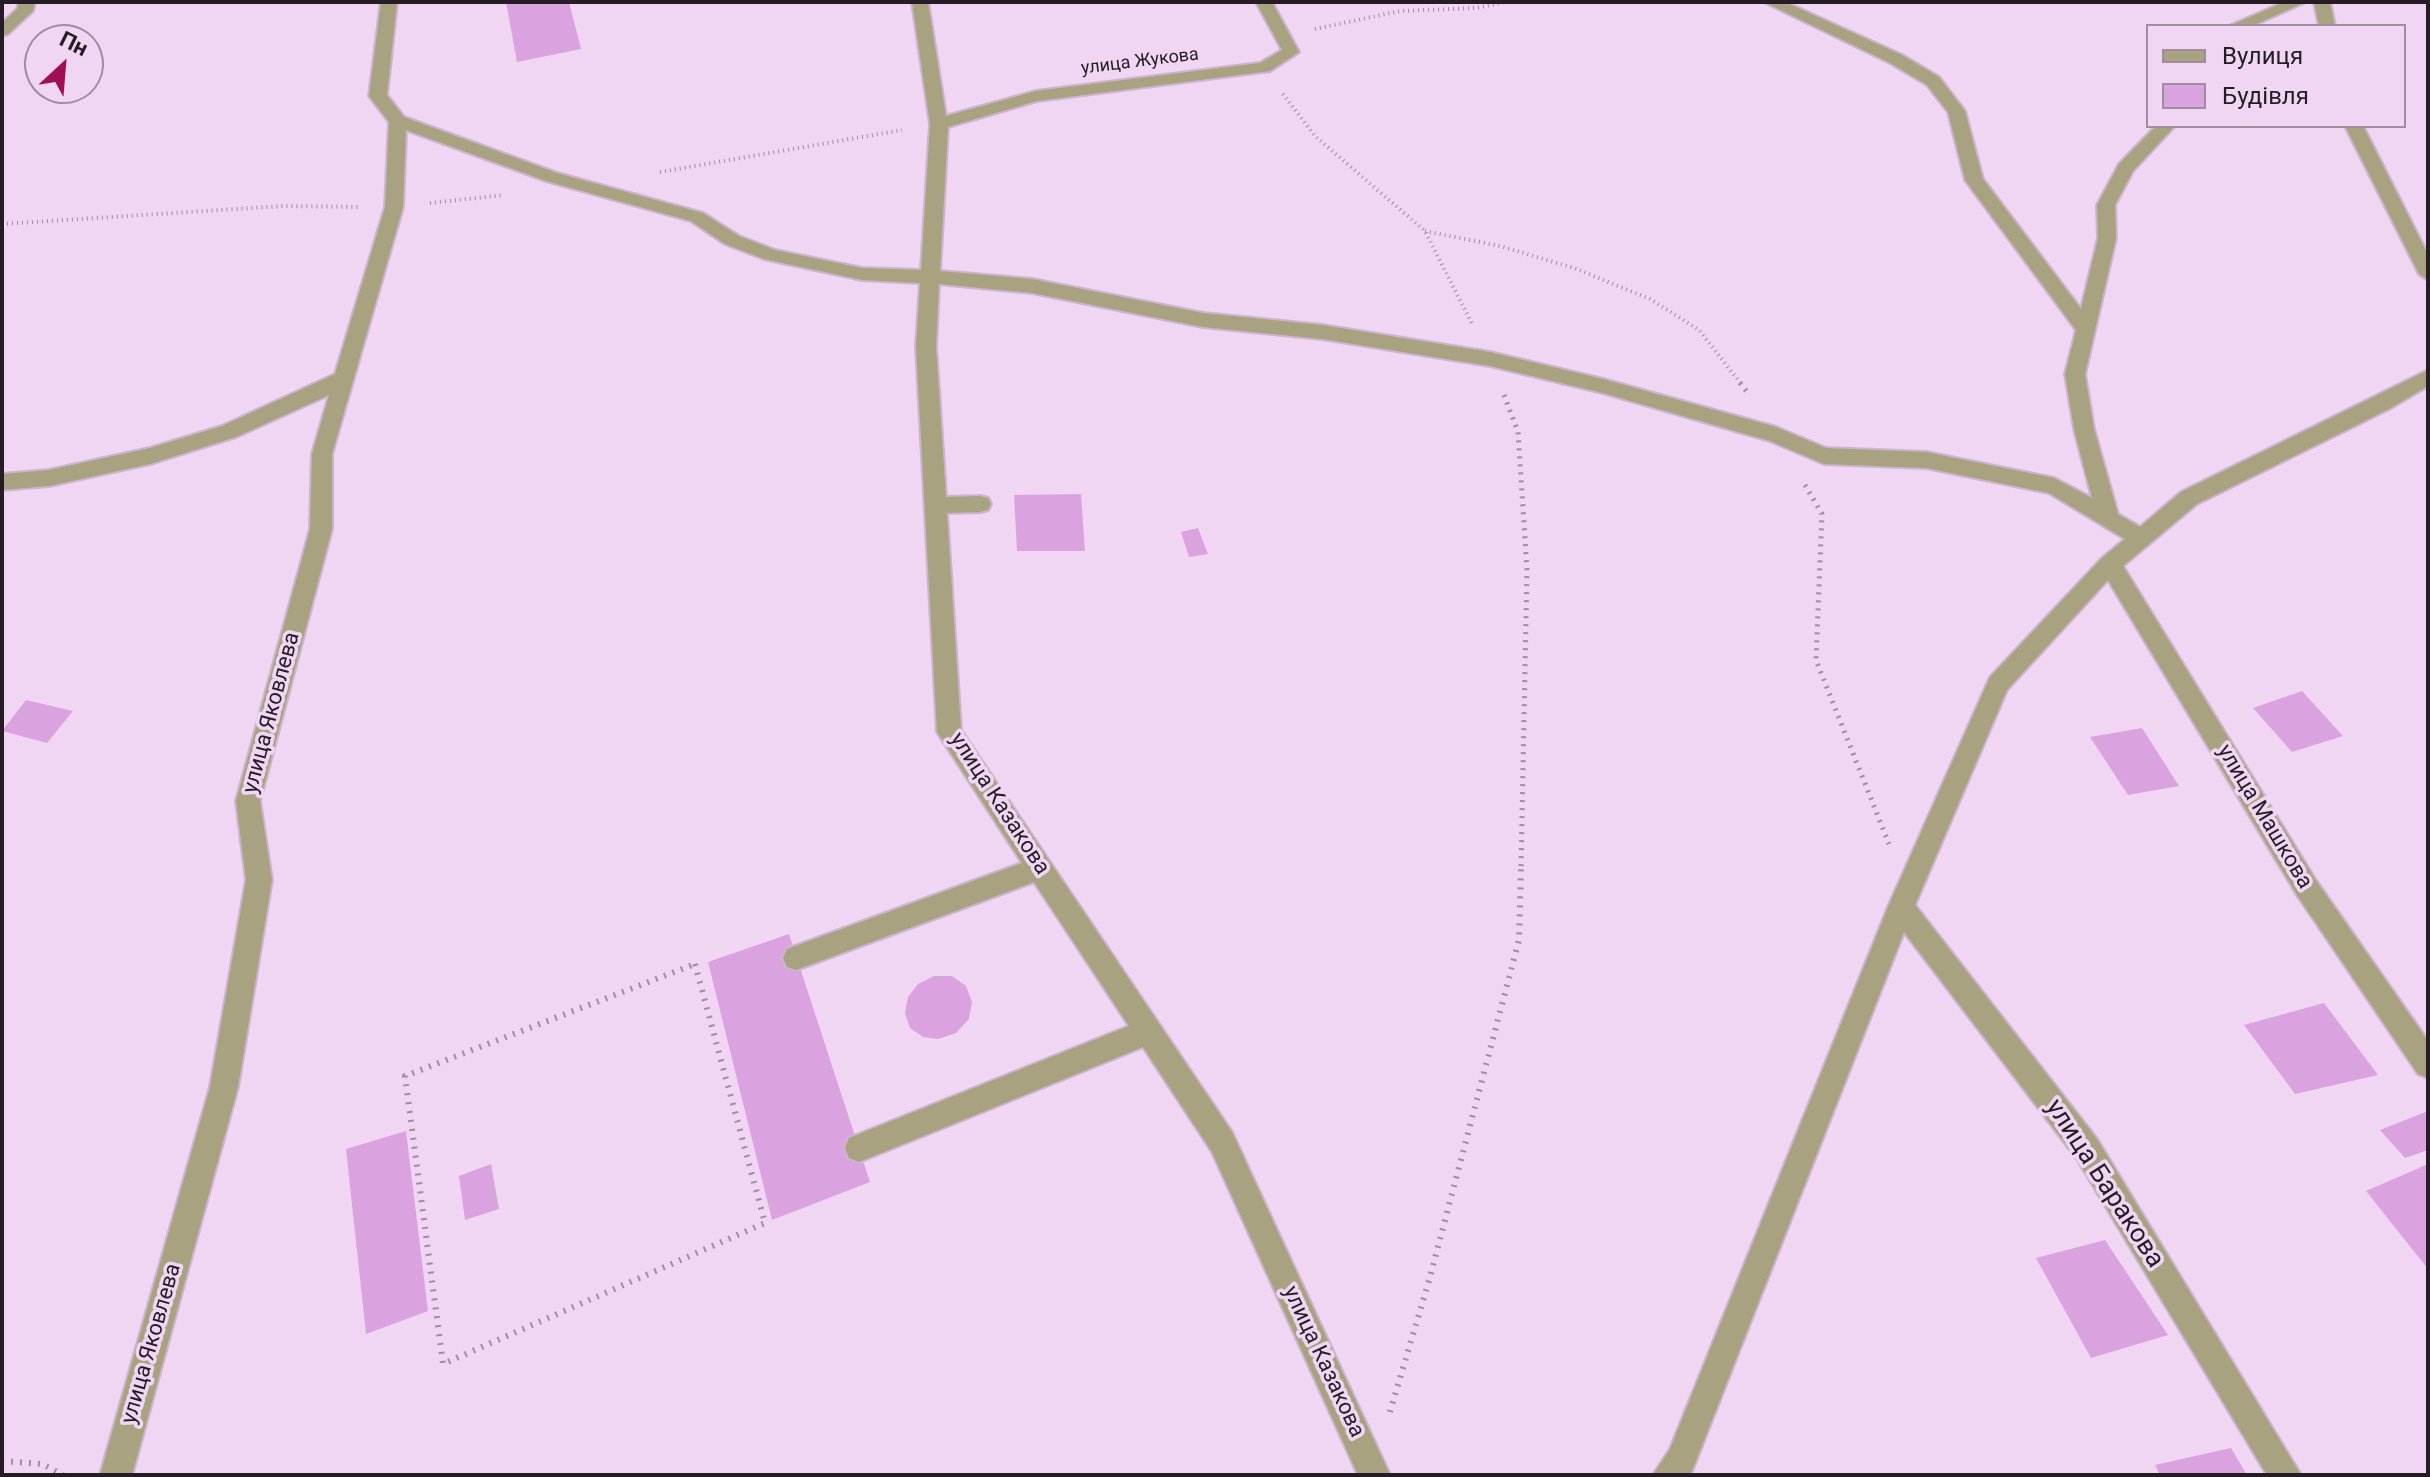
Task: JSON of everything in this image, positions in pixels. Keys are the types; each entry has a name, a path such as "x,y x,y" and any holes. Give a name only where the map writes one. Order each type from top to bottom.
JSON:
{"street":[{"path":"2,31 25,11 27,2"},
{"path":"389,2 378,96 398,121 552,177 684,212 732,240 771,255 862,274 1032,286 1152,312 1322,332 1490,359 1603,386 1776,435 1824,456 1926,460 2054,486 2141,538"},
{"name":"улица Казакова","path":"920,2 939,124 926,347 949,732 1222,1142 1374,1473"},
{"path":"1264,2 1291,52 1264,67"},
{"path":"1772,2 1896,59 1933,81 1956,111 1974,180 2086,330"},
{"path":"2242,24 2298,2"},
{"path":"2322,2 2327,24"},
{"name":"улица Жукова","path":"939,124 1036,96 1264,67"},
{"name":"улица Яковлева","path":"116,1475 224,1087 259,880 248,801 321,529 322,454 394,207 398,121"},
{"path":"2108,518 2084,429 2075,374 2107,238 2106,205 2125,168 2164,128"},
{"path":"2355,128 2428,274"},
{"path":"1669,1475 1681,1460 1907,895 1998,684 2110,564 2189,498 2382,404 2428,377"},
{"path":"2,482 49,478 163,452 241,426 292,405 344,378"},
{"path":"935,505 980,504"},
{"name":"улица Машкова","path":"2110,564 2306,887 2428,1064"},
{"path":"796,958 1040,868"},
{"name":"улица Баракова","path":"1907,895 2087,1149 2285,1475"},
{"path":"859,1148 1149,1031"}],"path":[{"path":"1283,38 1400,11 1476,8 1505,2"},
{"path":"1264,67 1315,136 1425,231 1490,359 1518,432 1527,570 1519,940 1430,1277 1374,1473"},
{"path":"659,172 939,124"},
{"path":"2,224 268,207 394,207 509,195"},
{"path":"1425,231 1500,246 1574,268 1650,299 1699,330 1731,369 1776,435 1822,514 1816,660 1907,895"},
{"path":"695,964 765,1223 443,1364 405,1076 695,964"},
{"path":"2,1461 42,1464 63,1475"}],"building":[{"path":"506,2 569,2 581,49 517,62"},
{"path":"1081,494 1085,551 1017,551 1014,495"},
{"path":"1198,528 1208,554 1189,557 1181,532"},
{"path":"2302,691 2343,736 2292,752 2253,708"},
{"path":"26,700 73,711 47,743 2,731"},
{"path":"2142,728 2179,786 2128,795 2090,737"},
{"path":"789,934 870,1182 772,1220 708,962"},
{"path":"934,976 952,976 966,986 972,1002 969,1019 956,1033 938,1039 923,1037 910,1028 905,1013 908,997 918,984"},
{"path":"2324,1003 2378,1075 2295,1094 2244,1025"},
{"path":"2428,1111 2428,1150 2405,1158 2380,1130"},
{"path":"406,1131 428,1311 366,1334 346,1149"},
{"path":"491,1164 499,1209 465,1220 459,1176"},
{"path":"2426,1165 2428,1167 2428,1269 2366,1191"},
{"path":"2105,1240 2168,1335 2091,1358 2036,1258"},
{"path":"2231,1448 2247,1475 2160,1475 2155,1465"}]}
